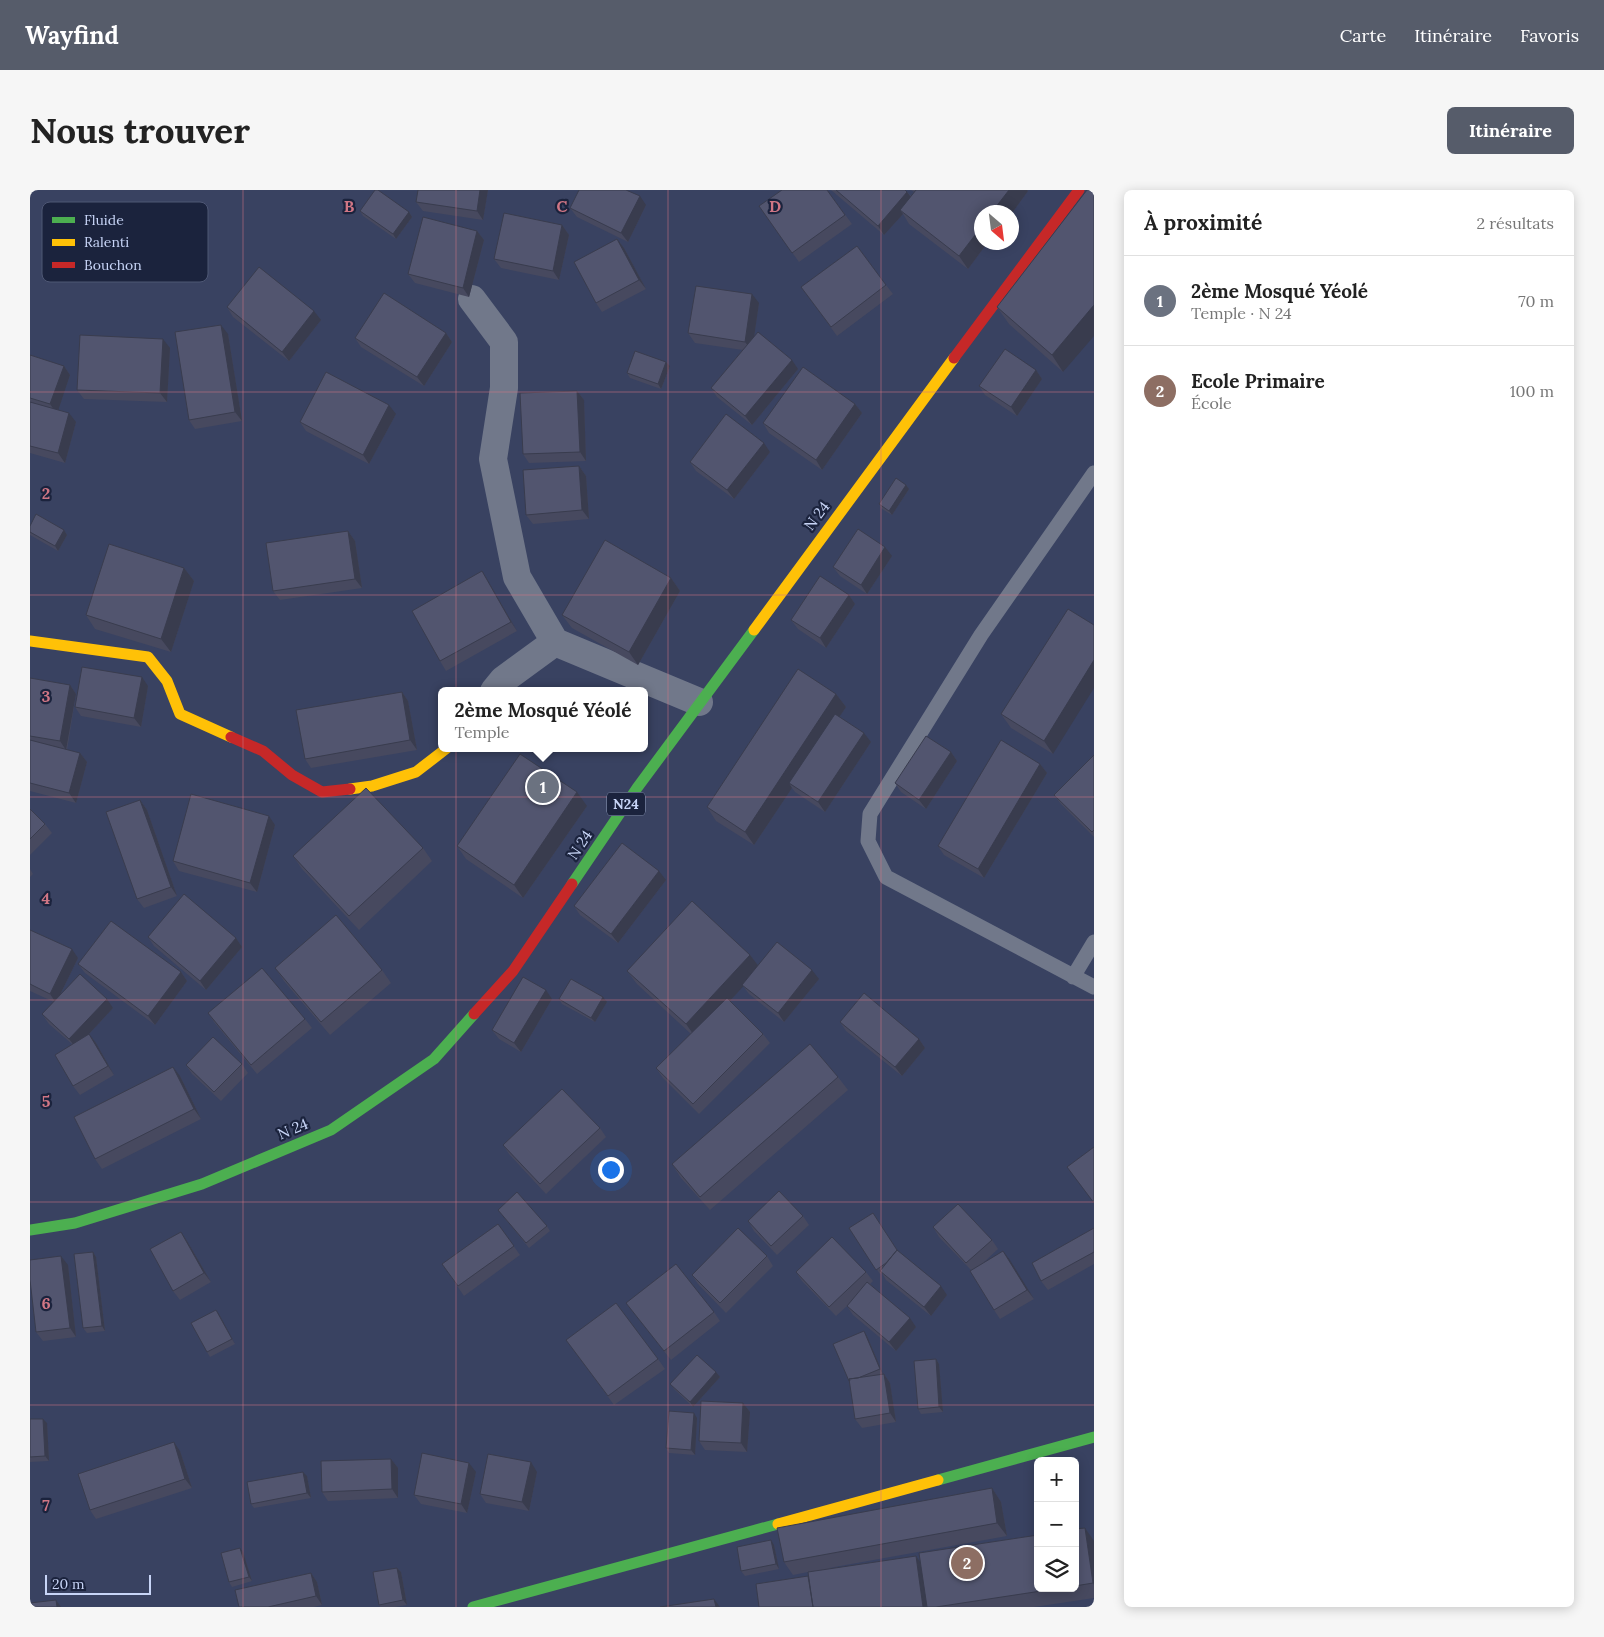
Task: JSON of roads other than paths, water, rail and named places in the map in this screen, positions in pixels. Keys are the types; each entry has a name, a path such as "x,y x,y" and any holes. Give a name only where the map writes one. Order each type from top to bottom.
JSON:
{"main road":[{"name":"N 24","path":"30,1230 75,1223 202,1184 322,1134 331,1130 434,1059 513,971 637,788 698,702 1079,190"},
{"path":"30,641 148,657 167,681 180,714 262,751 292,776 322,792 372,786 416,772 443,752"},
{"path":"472,1607 1094,1437"}],"street":[{"path":"472,299 504,342 504,388 493,459 517,577 555,642 698,702"},
{"path":"497,687 503,680 555,642"}],"lane":[{"path":"1094,473 981,635 870,814 868,842 886,877 1094,987"},
{"path":"1073,977 1094,942"}],"place":[{"name":"2ème Mosqué Yéolé","path":"543,787"},
{"name":"Ecole Primaire","path":"967,1563"}]}
